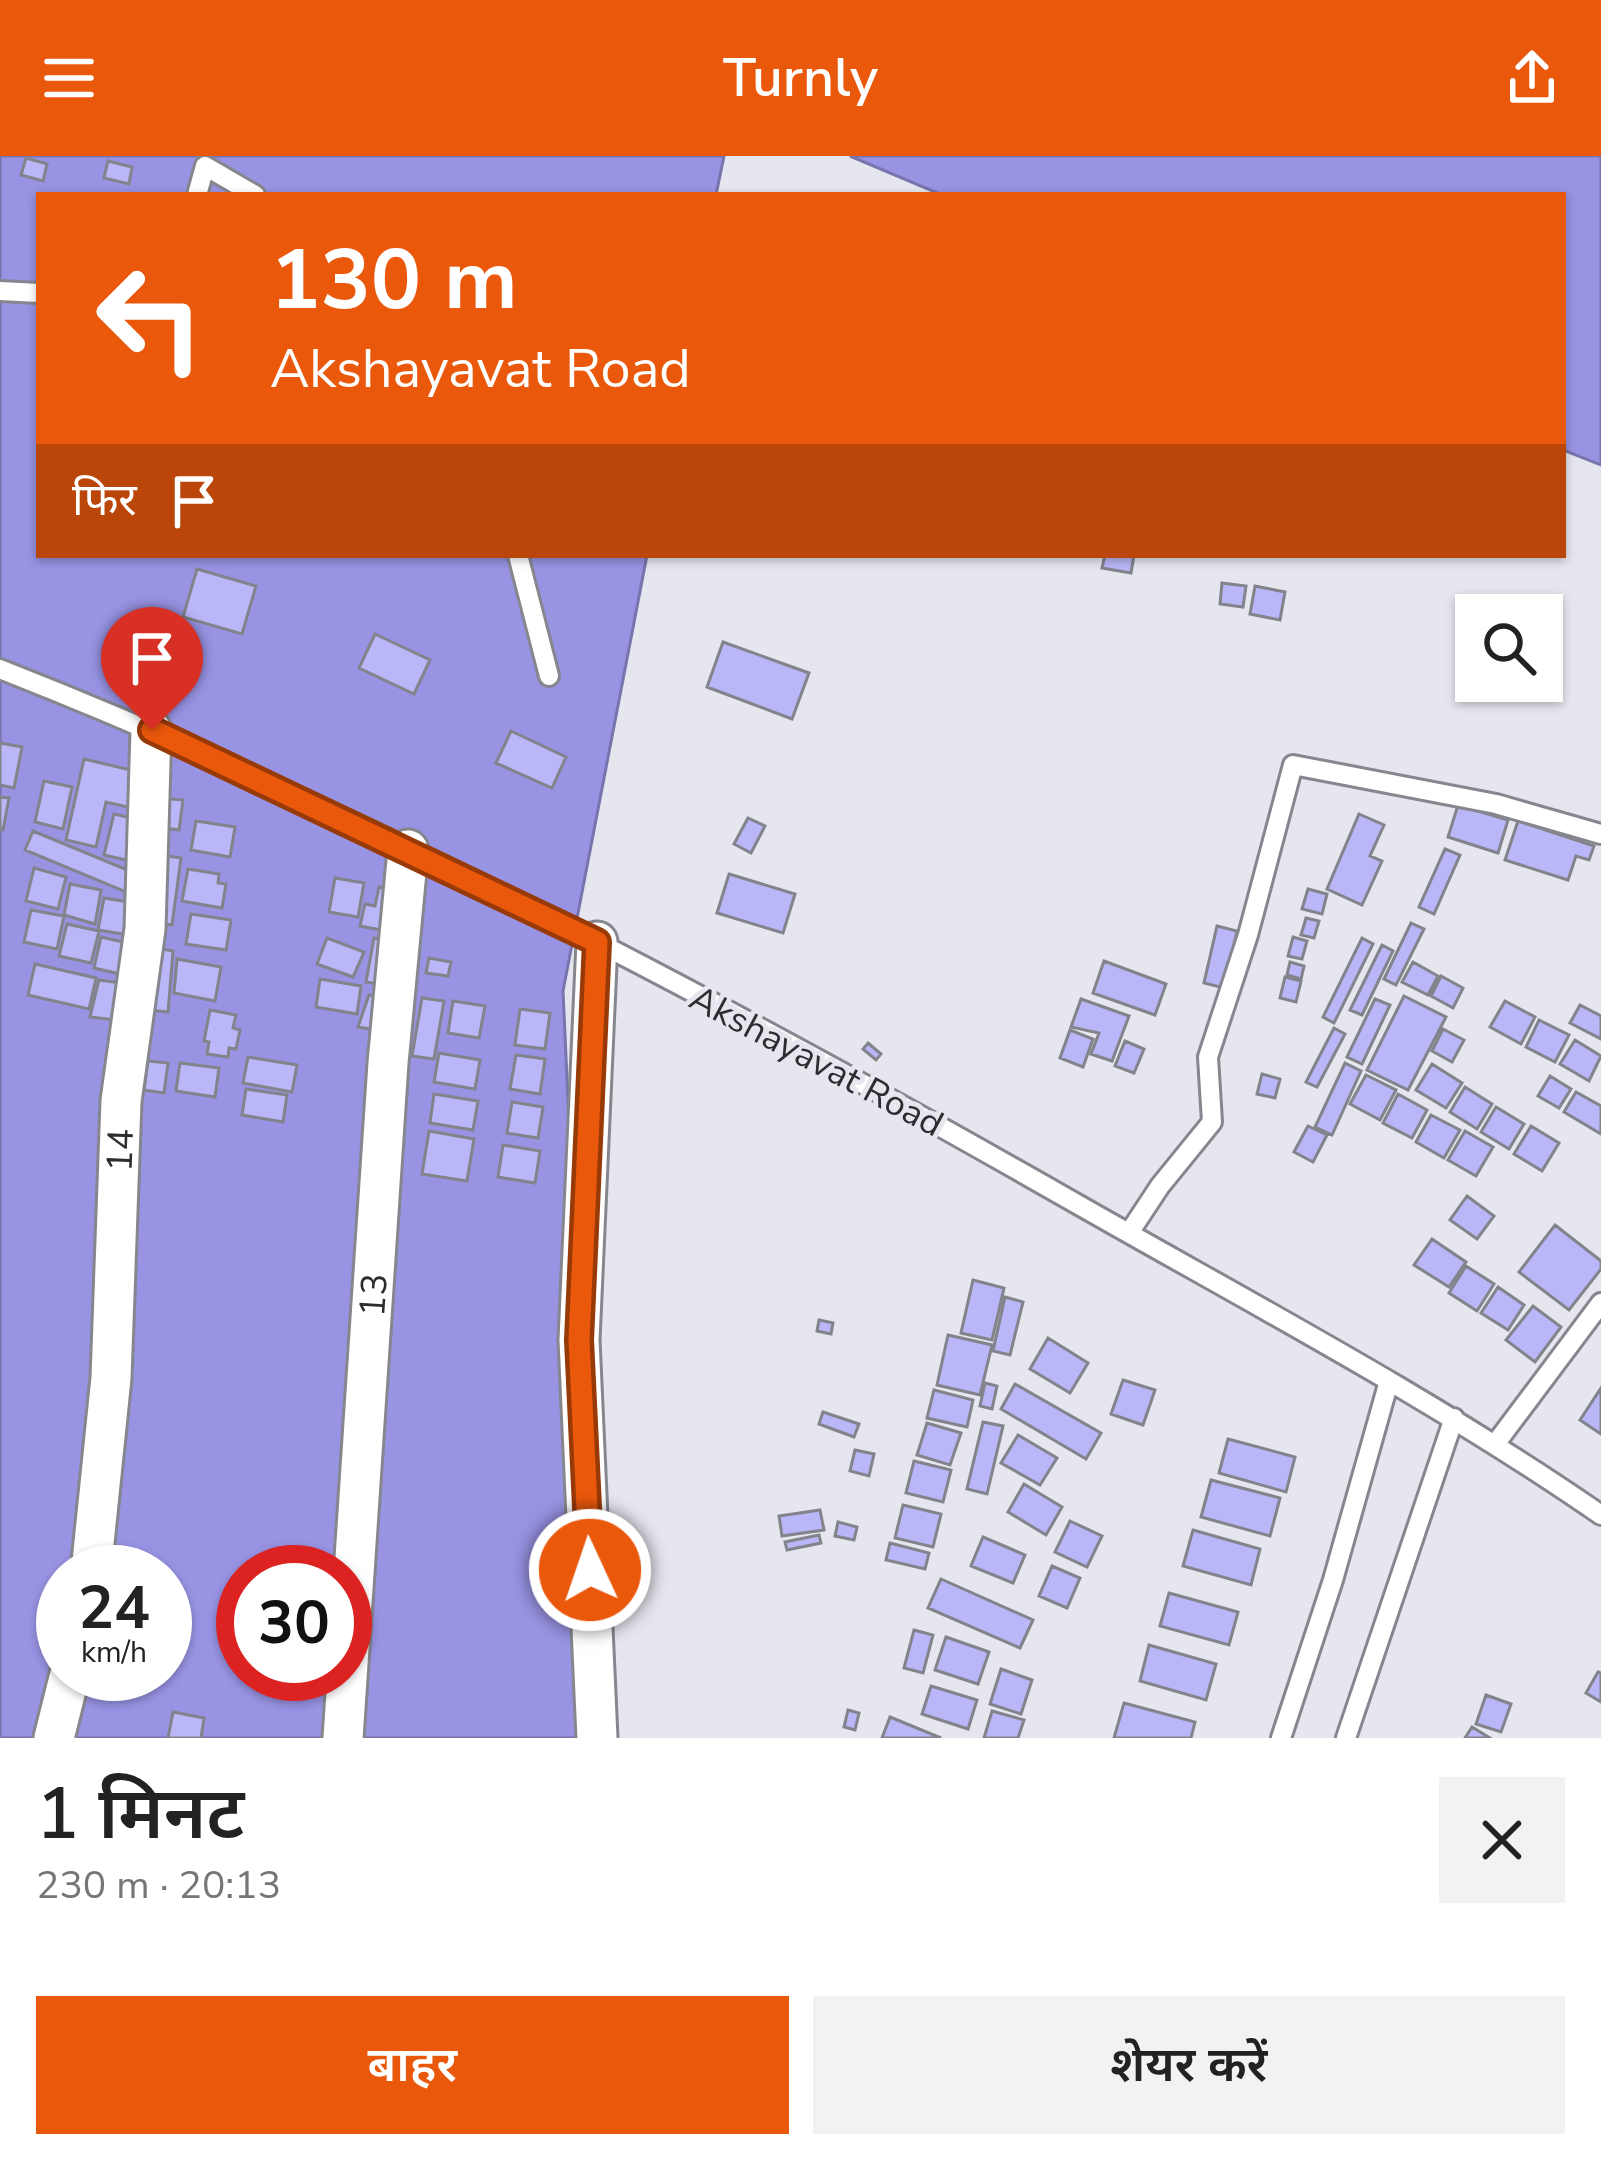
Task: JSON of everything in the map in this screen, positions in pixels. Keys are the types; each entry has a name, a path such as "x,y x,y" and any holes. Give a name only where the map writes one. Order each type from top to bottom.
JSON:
{"street":[{"name":"14","path":"94,1545 111,1378 122,1101 145,929 152,730"},
{"name":"13","path":"344,1738 388,1063 408,850"},
{"path":"597,942 579,1340 597,1738"},
{"path":"54,1738 63,1701"}],"lane":[{"path":"198,192 206,166 250,192"},
{"path":"0,291 36,293"},
{"path":"519,558 549,676"},
{"name":"Akshayavat Road","path":"0,669 152,730 597,942 880,1092 1454,1418 1601,1515"},
{"path":"1129,1234 1160,1186 1212,1122 1208,1057 1248,935 1293,765 1496,804 1601,834"},
{"path":"1496,1443 1601,1304"},
{"path":"1281,1738 1333,1580 1389,1381"},
{"path":"1346,1738 1454,1418"}],"shaded area":[{"path":"0,156 724,156 717,192 36,192 36,558 646,558 563,991 597,1738 0,1738"},
{"path":"850,156 1601,156 1601,465 1566,451 1566,192 935,192"}],"building":[{"path":"26,158 47,164 43,181 21,175"},
{"path":"108,161 132,167 129,184 104,178"},
{"path":"1104,558 1134,558 1131,573 1102,568"},
{"path":"197,569 256,586 242,634 183,617"},
{"path":"1222,583 1246,586 1243,607 1220,604"},
{"path":"1255,586 1285,592 1280,620 1250,614"},
{"path":"375,634 430,660 414,694 359,668"},
{"path":"723,642 809,673 792,719 707,687"},
{"path":"154,667 177,675 173,690 149,683"},
{"path":"511,731 566,757 552,788 496,763"},
{"path":"0,743 22,747 14,788 0,785"},
{"path":"84,759 139,772 132,808 106,802 96,847 66,840"},
{"path":"44,781 72,787 63,829 35,822"},
{"path":"0,797 9,798 3,830 0,830"},
{"path":"161,798 183,800 179,830 157,827"},
{"path":"1458,805 1508,820 1498,853 1448,837"},
{"path":"114,814 144,821 135,862 104,855"},
{"path":"1359,814 1384,825 1370,856 1382,861 1362,905 1327,889"},
{"path":"748,818 765,826 751,853 734,844"},
{"path":"196,821 235,827 230,857 191,850"},
{"path":"1518,821 1594,846 1589,860 1576,856 1568,880 1505,860"},
{"path":"33,831 137,874 133,895 25,850"},
{"path":"1445,849 1460,855 1434,914 1419,907"},
{"path":"161,855 181,858 172,925 151,922"},
{"path":"34,868 66,877 58,909 26,901"},
{"path":"188,869 219,874 218,883 226,884 222,908 182,901"},
{"path":"729,874 795,894 783,933 717,913"},
{"path":"335,878 364,883 358,917 329,912"},
{"path":"70,884 101,890 95,924 64,915"},
{"path":"379,887 393,890 386,931 360,926 365,904 375,906"},
{"path":"1308,889 1327,894 1322,914 1302,909"},
{"path":"104,898 135,903 129,935 98,930"},
{"path":"31,910 64,916 57,949 24,942"},
{"path":"191,914 231,920 226,950 186,944"},
{"path":"1306,918 1319,921 1314,938 1301,935"},
{"path":"1411,923 1424,929 1396,985 1384,979"},
{"path":"67,924 99,931 91,963 59,956"},
{"path":"1217,926 1237,931 1224,988 1204,983"},
{"path":"101,937 136,945 129,976 94,968"},
{"path":"1293,937 1307,941 1302,959 1288,956"},
{"path":"327,938 364,952 353,977 317,964"},
{"path":"374,938 391,942 384,985 366,982"},
{"path":"1362,938 1373,944 1334,1023 1323,1017"},
{"path":"1382,945 1393,951 1362,1015 1350,1010"},
{"path":"157,948 173,951 168,1012 149,1010"},
{"path":"429,958 451,962 448,976 426,973"},
{"path":"177,959 221,967 215,1001 174,993"},
{"path":"1104,961 1166,984 1155,1015 1093,993"},
{"path":"1290,962 1304,966 1301,979 1287,975"},
{"path":"1413,962 1438,976 1428,995 1402,982"},
{"path":"35,964 96,978 89,1009 28,995"},
{"path":"1441,976 1463,988 1453,1008 1431,996"},
{"path":"1285,977 1301,981 1296,1002 1280,998"},
{"path":"320,979 361,986 357,1014 316,1007"},
{"path":"99,980 129,984 125,1021 90,1017"},
{"path":"369,995 388,998 382,1031 358,1027"},
{"path":"1404,996 1446,1017 1408,1090 1367,1070"},
{"path":"422,998 444,1001 434,1059 412,1056"},
{"path":"1081,999 1129,1016 1112,1061 1091,1054 1099,1033 1071,1027"},
{"path":"1375,999 1390,1005 1362,1064 1347,1057"},
{"path":"453,1001 485,1006 479,1038 448,1033"},
{"path":"1505,1001 1535,1017 1521,1044 1490,1027"},
{"path":"1580,1005 1601,1016 1601,1039 1570,1023"},
{"path":"520,1009 550,1013 545,1049 515,1045"},
{"path":"210,1010 236,1015 233,1028 240,1030 236,1049 229,1048 228,1057 207,1054 209,1042 204,1041"},
{"path":"1539,1020 1569,1035 1555,1062 1526,1047"},
{"path":"1334,1028 1345,1034 1317,1087 1306,1082"},
{"path":"1443,1029 1464,1040 1452,1062 1432,1051"},
{"path":"1070,1030 1093,1039 1083,1067 1060,1058"},
{"path":"1575,1040 1601,1056 1589,1081 1560,1064"},
{"path":"1125,1041 1144,1049 1134,1073 1115,1066"},
{"path":"868,1043 881,1054 876,1060 863,1049"},
{"path":"439,1053 480,1060 475,1089 434,1082"},
{"path":"516,1055 545,1059 540,1094 510,1089"},
{"path":"248,1057 297,1065 292,1092 243,1083"},
{"path":"148,1061 168,1063 164,1093 144,1090"},
{"path":"180,1063 219,1068 215,1097 176,1091"},
{"path":"1345,1063 1361,1071 1332,1135 1315,1127"},
{"path":"1432,1064 1462,1083 1446,1108 1416,1090"},
{"path":"1262,1074 1280,1079 1275,1098 1257,1094"},
{"path":"1366,1075 1396,1090 1380,1120 1350,1104"},
{"path":"1550,1076 1571,1089 1559,1108 1538,1096"},
{"path":"1465,1087 1492,1104 1477,1129 1450,1112"},
{"path":"246,1089 287,1095 283,1122 242,1115"},
{"path":"1576,1092 1601,1106 1601,1134 1564,1112"},
{"path":"434,1094 478,1101 473,1130 430,1123"},
{"path":"1398,1094 1427,1110 1412,1138 1383,1123"},
{"path":"512,1102 543,1107 538,1138 507,1133"},
{"path":"1496,1107 1524,1124 1509,1149 1481,1132"},
{"path":"1431,1115 1460,1130 1444,1158 1416,1142"},
{"path":"1308,1126 1327,1135 1313,1162 1294,1152"},
{"path":"1531,1126 1559,1143 1542,1171 1514,1154"},
{"path":"429,1131 474,1139 467,1181 422,1174"},
{"path":"1465,1131 1493,1147 1476,1176 1448,1160"},
{"path":"503,1145 540,1151 535,1183 498,1177"},
{"path":"1467,1196 1494,1216 1477,1239 1450,1220"},
{"path":"1555,1225 1601,1261 1601,1269 1569,1310 1519,1272"},
{"path":"1432,1239 1466,1262 1449,1287 1414,1265"},
{"path":"1466,1266 1494,1284 1477,1311 1449,1293"},
{"path":"973,1280 1004,1288 992,1340 961,1333"},
{"path":"1498,1287 1524,1305 1508,1330 1481,1313"},
{"path":"1005,1297 1023,1302 1010,1355 993,1351"},
{"path":"1533,1306 1561,1327 1535,1362 1506,1340"},
{"path":"819,1320 833,1323 831,1334 817,1331"},
{"path":"948,1335 992,1345 980,1395 937,1385"},
{"path":"1048,1338 1088,1363 1070,1393 1030,1369"},
{"path":"1123,1380 1155,1390 1143,1425 1111,1414"},
{"path":"985,1383 997,1386 992,1409 980,1406"},
{"path":"1015,1384 1101,1433 1086,1459 1001,1409"},
{"path":"1601,1388 1601,1434 1580,1420"},
{"path":"934,1390 973,1400 967,1427 927,1418"},
{"path":"823,1412 859,1424 854,1437 819,1424"},
{"path":"983,1422 1003,1426 987,1494 967,1489"},
{"path":"927,1423 961,1433 950,1465 917,1455"},
{"path":"1018,1435 1057,1458 1040,1485 1001,1463"},
{"path":"1228,1439 1295,1457 1286,1492 1219,1473"},
{"path":"855,1450 874,1454 869,1476 850,1471"},
{"path":"914,1461 951,1470 943,1502 906,1493"},
{"path":"1211,1480 1280,1498 1270,1536 1201,1517"},
{"path":"1024,1484 1062,1507 1046,1535 1008,1512"},
{"path":"903,1505 941,1514 933,1547 895,1538"},
{"path":"820,1510 824,1530 782,1536 779,1516"},
{"path":"1070,1521 1102,1536 1087,1567 1055,1552"},
{"path":"838,1522 857,1527 854,1540 835,1536"},
{"path":"1193,1530 1260,1549 1251,1585 1183,1566"},
{"path":"819,1535 821,1543 787,1550 785,1542"},
{"path":"983,1537 1025,1555 1013,1583 971,1566"},
{"path":"890,1543 929,1553 925,1569 886,1560"},
{"path":"1052,1566 1080,1578 1067,1608 1039,1596"},
{"path":"941,1579 1033,1620 1020,1648 928,1608"},
{"path":"1169,1593 1238,1612 1229,1645 1160,1626"},
{"path":"914,1630 933,1635 923,1673 904,1668"},
{"path":"946,1637 989,1652 978,1684 935,1670"},
{"path":"1149,1645 1216,1664 1206,1700 1140,1681"},
{"path":"1001,1669 1032,1680 1021,1714 990,1704"},
{"path":"1601,1673 1601,1702 1586,1693"},
{"path":"931,1686 977,1700 968,1729 922,1714"},
{"path":"1486,1695 1511,1704 1501,1732 1476,1724"},
{"path":"1124,1703 1195,1722 1191,1738 1114,1738"},
{"path":"848,1710 859,1713 855,1730 844,1727"},
{"path":"992,1711 1024,1720 1018,1738 984,1738"},
{"path":"173,1712 204,1718 201,1738 168,1738"},
{"path":"890,1717 941,1738 882,1738"},
{"path":"1472,1727 1490,1738 1465,1738"}],"route":[{"path":"152,730 597,942 579,1340 590,1570"}]}
